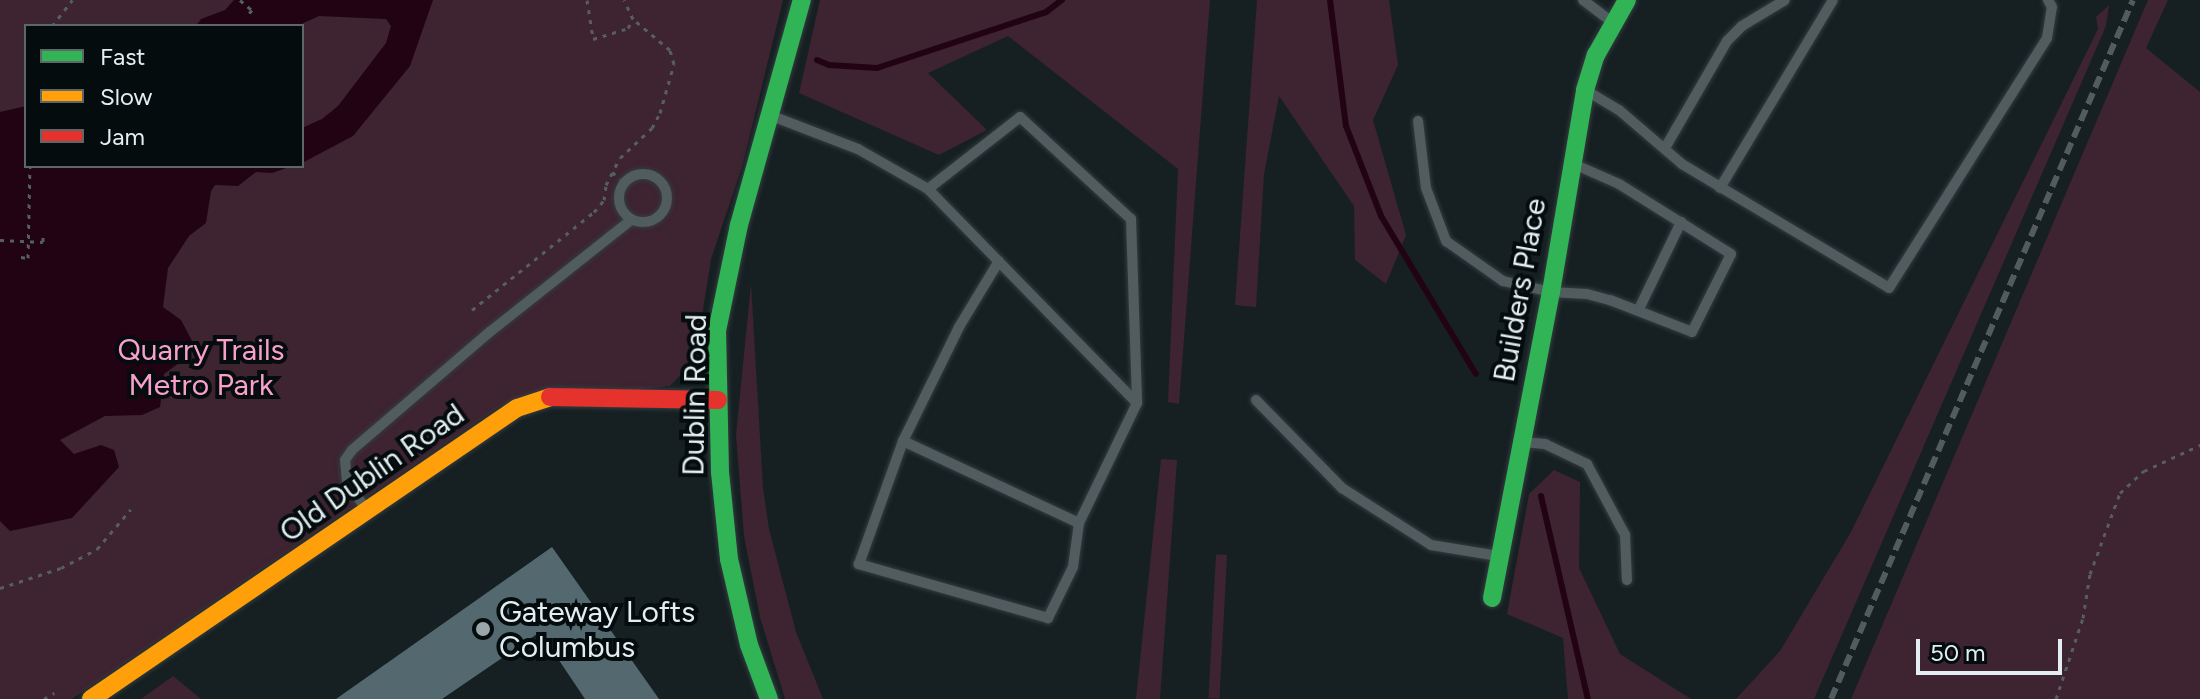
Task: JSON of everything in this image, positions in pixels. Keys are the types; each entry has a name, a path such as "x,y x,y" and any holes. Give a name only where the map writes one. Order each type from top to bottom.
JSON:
{"street":[{"name":"Dublin Road","path":"769,699 749,645 729,559 720,472 717,331 739,225 802,0"},
{"name":"Builders Place","path":"1492,598 1551,292 1585,90 1612,22 1627,0"},
{"name":"Old Dublin Road","path":"91,699 369,512 503,415 543,397 718,400"}],"lane":[{"path":"1583,0 1612,22"},
{"path":"1665,148 1727,41 1742,26 1785,0"},
{"path":"1720,188 1833,0"},
{"path":"1585,90 1619,110 1720,188 1889,288 2047,38 2052,7 2048,0"},
{"path":"771,115 858,149 928,189 1137,403"},
{"path":"928,189 1020,117 1131,219 1137,403 1079,523 1073,567 1048,618 859,564 903,441 959,327 999,261"},
{"path":"1418,121 1426,188 1446,241 1503,281 1551,292 1587,294 1639,309 1692,332 1731,254 1619,184 1571,163"},
{"path":"648,174 656,177 668,198 662,214 648,222 631,220 620,207 618,199 624,182 631,177 648,174"},
{"path":"369,512 347,482 345,460 352,450 491,331 631,220"},
{"path":"1639,309 1681,222"},
{"path":"1256,400 1342,488 1431,545 1500,556"},
{"path":"903,441 1079,523"},
{"path":"1520,442 1545,444 1587,464 1625,535 1627,580"}],"path":[{"path":"54,24 72,0"},
{"path":"240,0 252,10 246,17"},
{"path":"587,0 593,39 628,28 633,19"},
{"path":"472,310 594,212 604,200 612,172 628,148 652,128 660,113 674,64 670,50 633,19 624,0"},
{"path":"21,257 28,258 30,168"},
{"path":"612,172 624,182"},
{"path":"0,240 43,242 43,237"},
{"path":"2056,699 2083,618 2090,574 2120,493 2144,471 2200,445"},
{"path":"0,588 61,568 97,549 131,509"},
{"path":"44,699 54,693"}],"green space":[{"name":"Quarry Trails Metro Park","path":"0,0 783,0 742,167 711,259 695,360 670,386 502,405 72,699 0,699"},
{"path":"820,0 1210,0 1179,404 1168,402 1178,169 1008,36 928,73 987,130 939,155 799,93"},
{"path":"1257,0 1389,0 1398,65 1373,120 1406,235 1386,284 1355,260 1354,206 1279,96 1264,174 1256,307 1235,305"},
{"path":"2148,0 2168,0 2146,48 2200,92 2200,699 1851,699"},
{"path":"2109,5 2106,26 1814,699 1736,699 1780,651 1851,532 2098,29 2096,17"},
{"path":"751,284 763,488 769,529 796,632 823,699 785,699 760,617 744,536 736,435"},
{"path":"1161,459 1177,460 1160,699 1136,699"},
{"path":"1554,470 1580,482 1579,568 1620,654 1691,699 1568,699 1563,638 1507,614 1529,494"},
{"path":"1216,554 1227,555 1219,699 1208,698"},
{"path":"173,676 201,699 141,699"}],"shaded area":[{"path":"234,0 433,0 410,66 353,136 304,162 304,127 322,119 338,106 386,43 391,26 386,19 319,16 301,24 197,24 201,19 225,10"},
{"path":"24,106 24,168 286,168 272,173 256,172 238,186 215,185 211,191 206,223 189,236 168,268 163,307 181,320 192,341 190,355 164,374 160,407 142,415 105,416 60,440 74,454 101,445 114,450 119,467 72,518 10,531 0,521 0,112"}],"building":[{"name":"Gateway Lofts Columbus","path":"552,547 659,699 585,699 540,632 442,699 336,699"}],"waterway":[{"path":"817,60 829,65 877,68 1046,12 1062,0"},
{"path":"1330,0 1346,126 1381,216 1476,374"},
{"path":"1541,496 1588,699"}],"railway":[{"path":"1831,699 2133,0"}],"traffic: fast":[{"path":"769,699 749,645 729,559 720,472 717,331 739,225 802,0"},
{"path":"1492,598 1551,292 1585,90 1596,55 1627,0"}],"traffic: slow":[{"path":"91,699 517,408 550,397"}],"traffic: jam":[{"path":"550,397 718,400"}],"place":[{"name":"Gateway Lofts Columbus","path":"483,629"}]}
